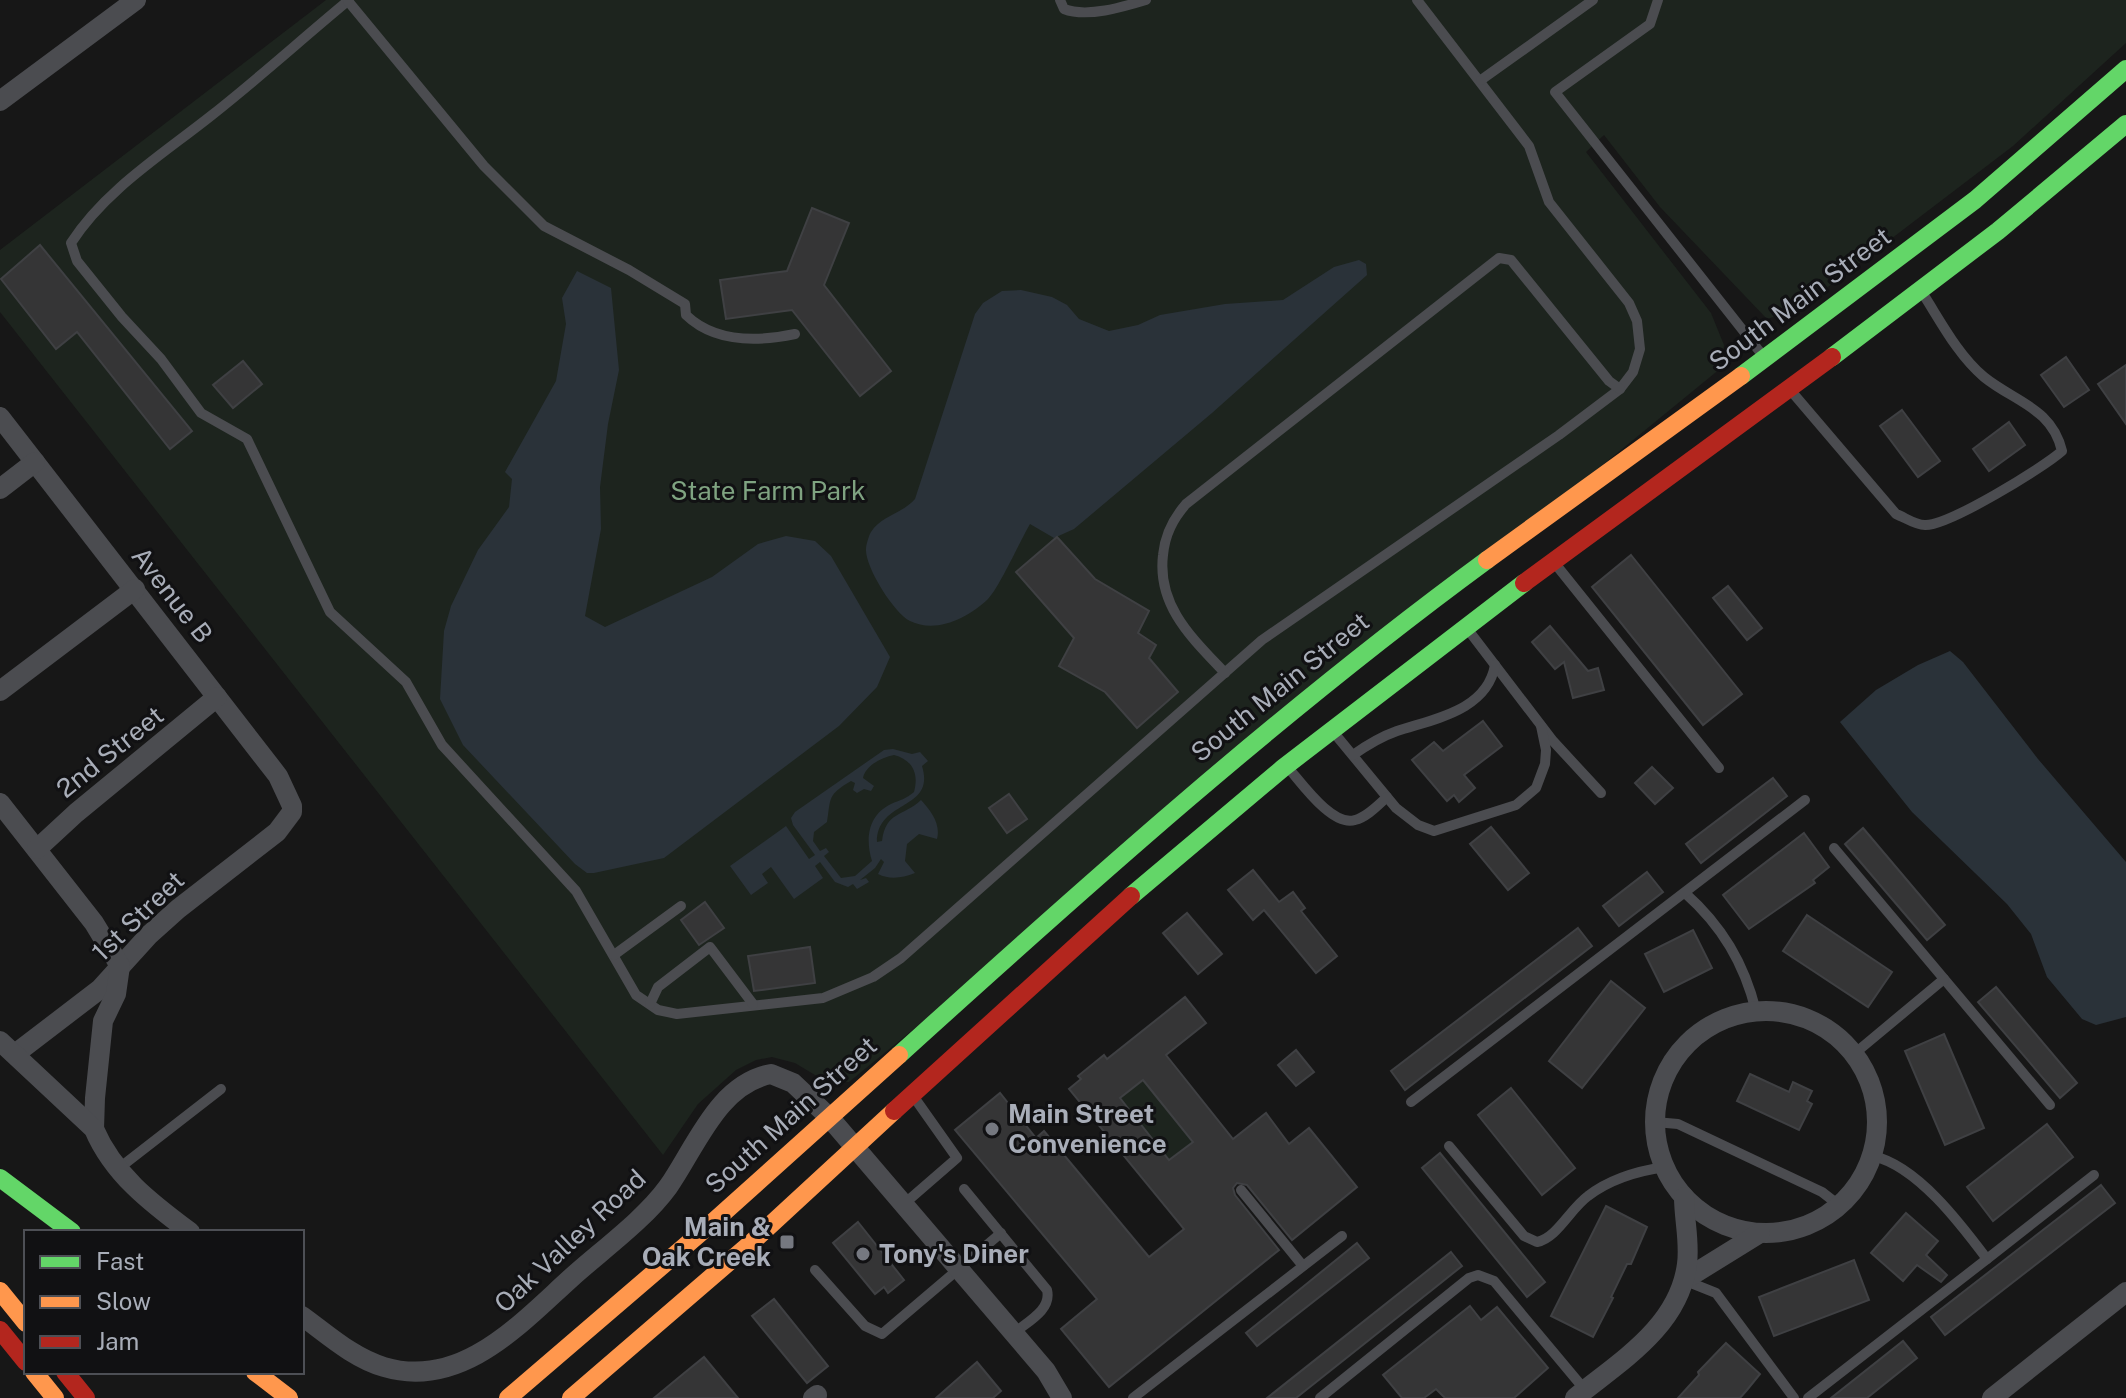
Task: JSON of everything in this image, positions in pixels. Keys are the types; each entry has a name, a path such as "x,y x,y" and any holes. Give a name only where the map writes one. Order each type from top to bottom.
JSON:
{"highway":[{"name":"South Main Street","path":"508,1398 580,1339 1106,866 1258,737 1410,617 1769,363 1979,196 2126,69"},
{"path":"571,1398 599,1386 1110,913 1284,767 1785,384 1922,292 2126,124"},
{"path":"1258,737 1284,767"},
{"path":"0,1178 69,1230"},
{"path":"0,1291 24,1321"},
{"path":"0,1330 24,1360"},
{"path":"36,1374 55,1398"},
{"path":"67,1374 86,1398"},
{"path":"258,1374 289,1398"}],"street":[{"path":"0,101 136,0"},
{"name":"Avenue B","path":"0,417 278,776 290,797 292,812"},
{"path":"0,489 35,462"},
{"path":"0,691 135,589"},
{"name":"2nd Street","path":"37,849 217,697"},
{"path":"0,803 94,923 120,966 116,994 103,1021 94,1129"},
{"name":"1st Street","path":"8,1048 100,989 178,909 277,832 292,812"},
{"path":"1756,1011 1774,1011 1810,1020 1827,1029 1854,1054 1872,1086 1878,1123 1873,1156 1858,1185 1840,1206 1802,1228 1760,1233 1718,1223 1684,1197 1659,1152 1655,1122 1661,1086 1678,1054 1690,1040 1720,1020 1756,1011"},
{"path":"8,1048 94,1129 118,1169 136,1189 187,1230"},
{"name":"Oak Valley Road","path":"304,1318 346,1349 384,1367 423,1370 463,1363 504,1337 651,1206 678,1172 705,1125 749,1081 771,1074 786,1078 829,1117 1046,1371 1062,1398"},
{"path":"1580,1394 1655,1332 1671,1309 1684,1280 1688,1249 1684,1197"},
{"path":"1684,1280 1760,1233"},
{"path":"1992,1398 2126,1292"}],"lane":[{"path":"795,334 747,339 718,336 695,324 686,315 685,304 629,270 544,226 484,166 349,0 132,178 84,223 71,243 77,261 161,359 201,413 247,439 330,612 406,682 442,745 576,891 636,995 658,1010 677,1014 823,998 873,977 901,958 1262,640 1559,435 1620,389 1633,372 1640,349 1637,321 1629,303 1549,202 1529,146 1417,0"},
{"path":"1060,0 1064,9 1073,13 1126,6 1146,0"},
{"path":"1481,80 1593,0"},
{"path":"1658,0 1650,24 1555,92 1769,363"},
{"path":"1225,673 1180,622 1167,601 1163,588 1163,549 1174,518 1186,504 1499,258 1511,260 1609,381 1620,389"},
{"path":"1785,384 1896,514 1914,523 1928,526 1957,514 2045,466 2062,451 2058,435 2043,415 1983,376 1954,343 1922,292"},
{"path":"1553,561 1719,768"},
{"path":"1465,626 1541,726 1601,793"},
{"path":"1353,755 1372,741 1462,709 1493,679 1495,665"},
{"path":"1331,730 1409,819 1434,831 1516,805 1536,788 1546,750 1541,726"},
{"path":"1284,767 1318,803 1345,821 1354,821 1387,797"},
{"path":"1411,1102 1805,800"},
{"path":"1834,848 2050,1105"},
{"path":"1685,893 1705,911 1724,935 1749,983 1756,1011"},
{"path":"614,955 681,906"},
{"path":"650,1004 658,987 710,947 753,1004"},
{"path":"1854,1054 1944,979"},
{"path":"118,1169 221,1089"},
{"path":"904,1204 957,1158 913,1095"},
{"path":"1655,1122 1678,1124 1822,1192 1840,1206"},
{"path":"1449,1146 1524,1236 1537,1242 1551,1237 1566,1215 1587,1196 1609,1183 1665,1167"},
{"path":"1873,1156 1895,1163 1913,1177 1962,1226 1987,1259"},
{"path":"1808,1398 2094,1175"},
{"path":"964,1189 1045,1284 1049,1297 1046,1306 1014,1333"},
{"path":"1241,1190 1303,1266"},
{"path":"815,1270 865,1326 882,1334 1001,1233"},
{"path":"1133,1398 1342,1236"},
{"path":"1320,1398 1469,1278 1478,1275 1494,1281 1580,1394"},
{"path":"1684,1280 1716,1293 1794,1398"}],"green space":[{"name":"State Farm Park","path":"326,0 2126,0 2126,43 2013,146 1799,309 1767,319 1660,207 1604,135 1586,152 1711,313 1724,345 1721,368 849,1082 825,1081 795,1063 772,1057 756,1060 736,1070 698,1104 663,1155 0,312 0,250"},
{"path":"1143,1080 1193,1142 1169,1160 1120,1098"}],"shaded area":[{"path":"1359,260 1366,264 1367,275 1212,413 1074,529 1054,538 1030,524 998,585 980,606 951,622 930,626 910,621 889,599 870,567 866,549 868,540 880,522 915,499 975,314 983,303 1002,291 1021,290 1052,297 1067,305 1079,319 1109,331 1138,325 1160,315 1225,304 1283,300 1334,267"},
{"path":"577,271 611,288 619,370 600,487 601,529 585,616 605,627 712,577 758,544 786,536 815,541 831,556 890,657 877,687 839,726 664,858 594,873 587,873 575,864 463,745 440,699 444,631 451,606 478,550 509,507 512,479 505,472 556,381 566,324 562,298"},
{"path":"1950,651 1963,662 2038,759 2126,862 2126,1017 2096,1025 2082,1019 2047,977 2031,934 2007,904 1912,812 1840,722 1876,690 1918,665"},
{"path":"884,750 912,754 920,752 928,761 922,766 924,780 921,791 886,818 877,842 882,841 891,819 921,800 934,818 938,833 937,839 919,834 907,844 905,861 915,873 896,878 878,874 884,862 881,859 860,880 866,878 869,882 857,889 853,884 848,887 835,882 820,862 815,866 823,878 794,899 771,867 762,874 768,883 751,895 730,866 786,826 809,859 815,855 791,818 795,812","holes":["894,755 910,764 915,774 914,792 877,814 869,836 872,861 855,876 841,878 824,856 829,852 826,848 820,851 813,841 814,832 827,822 830,802 838,790 851,781 855,783 853,790 857,793 864,789 871,791 874,786 863,778 867,770 884,758"]}],"building":[{"path":"812,208 849,223 824,285 891,371 860,396 792,310 726,319 720,280 787,271"},
{"path":"40,245 192,431 170,449 77,332 56,349 1,279"},
{"path":"2066,357 2089,390 2064,407 2041,375"},
{"path":"243,361 262,384 233,408 213,385"},
{"path":"2126,365 2126,424 2098,384"},
{"path":"1902,410 1940,461 1918,477 1880,426"},
{"path":"2009,422 2025,445 1989,471 1973,449"},
{"path":"1057,537 1095,579 1149,611 1138,633 1156,645 1149,658 1178,692 1137,728 1105,692 1059,666 1074,638 1016,572"},
{"path":"1631,555 1742,694 1703,725 1592,587"},
{"path":"1728,586 1762,628 1747,640 1713,598"},
{"path":"1550,626 1588,671 1598,668 1604,690 1573,698 1564,662 1555,669 1532,642"},
{"path":"1483,721 1502,746 1464,775 1475,788 1459,802 1454,795 1447,801 1412,760 1434,742 1443,751"},
{"path":"1652,767 1673,788 1655,804 1635,783"},
{"path":"1773,778 1787,796 1701,863 1686,844"},
{"path":"1009,794 1027,819 1007,833 989,808"},
{"path":"1491,827 1529,873 1508,890 1470,844"},
{"path":"1863,828 1945,925 1927,940 1845,844"},
{"path":"1804,833 1829,867 1813,880 1815,883 1749,929 1723,895"},
{"path":"1253,870 1279,902 1293,892 1305,908 1301,911 1337,956 1316,973 1264,910 1253,920 1228,890"},
{"path":"1647,872 1663,892 1619,926 1603,906"},
{"path":"705,902 724,928 699,945 681,920"},
{"path":"1187,913 1222,954 1198,974 1163,933"},
{"path":"1807,915 1892,972 1868,1007 1783,951"},
{"path":"1578,928 1592,946 1405,1090 1391,1071"},
{"path":"1693,930 1712,968 1664,992 1645,954"},
{"path":"810,947 815,983 754,991 748,956"},
{"path":"1611,981 1645,1008 1582,1088 1549,1061"},
{"path":"1996,987 2077,1083 2060,1098 1978,1002"},
{"path":"1185,997 1206,1023 1166,1055 1233,1139 1266,1113 1289,1144 1309,1128 1357,1187 1292,1240 1247,1185 1237,1183 1233,1188 1235,1195 1279,1250 1109,1387 1061,1329 1097,1299 955,1130 1000,1093 1036,1138 1044,1131 1149,1257 1184,1229 1069,1089 1081,1079 1078,1076 1104,1055 1107,1059","holes":["1143,1080 1193,1142 1169,1160 1120,1098"]},
{"path":"1944,1034 1984,1128 1945,1145 1905,1051"},
{"path":"1296,1050 1314,1072 1296,1086 1278,1065"},
{"path":"1750,1074 1789,1092 1793,1082 1812,1091 1807,1101 1812,1104 1799,1130 1737,1101"},
{"path":"1511,1088 1575,1168 1542,1195 1478,1115"},
{"path":"2047,1124 2073,1157 1993,1221 1967,1187"},
{"path":"1440,1153 1545,1282 1527,1297 1422,1168"},
{"path":"2101,1185 2115,1203 1945,1335 1931,1317"},
{"path":"1606,1206 1647,1227 1593,1337 1551,1316"},
{"path":"1906,1213 1938,1241 1926,1255 1947,1275 1941,1282 1917,1265 1903,1281 1871,1253"},
{"name":"Tony's Diner","path":"858,1222 904,1280 888,1293 884,1287 875,1294 833,1243"},
{"path":"1357,1243 1369,1258 1257,1346 1246,1333"},
{"path":"1451,1252 1462,1266 1296,1398 1267,1398"},
{"path":"1854,1260 1869,1300 1774,1336 1759,1297"},
{"path":"774,1299 828,1366 807,1383 752,1316"},
{"path":"1470,1306 1481,1320 1497,1307 1548,1368 1514,1398 1445,1398 1436,1389 1424,1398 1402,1398 1383,1375"},
{"path":"1903,1341 1917,1358 1867,1398 1831,1398"},
{"path":"1726,1343 1760,1374 1747,1390 1740,1398 1678,1398 1699,1375 1698,1372"},
{"path":"704,1357 738,1398 654,1398 683,1374"},
{"path":"977,1362 1001,1391 993,1398 936,1398"}],"traffic: fast":[{"path":"1741,376 1975,200 2126,69"},
{"path":"1832,357 1998,231 2126,124"},
{"path":"899,1055 1114,863 1260,738 1487,560"},
{"path":"1131,896 1283,768 1524,583"},
{"path":"0,1178 69,1230"}],"traffic: slow":[{"path":"1487,560 1741,376"},
{"path":"508,1398 712,1223 899,1055"},
{"path":"571,1398 751,1243 894,1111"},
{"path":"0,1291 24,1321"},
{"path":"36,1374 55,1398"},
{"path":"258,1374 289,1398"}],"traffic: jam":[{"path":"1524,583 1832,357"},
{"path":"894,1111 1131,896"},
{"path":"0,1330 24,1360"},
{"path":"67,1374 86,1398"}],"place":[{"name":"Main Street Convenience","path":"992,1129"},
{"name":"Main & Oak Creek","path":"787,1242"},
{"name":"Tony's Diner","path":"863,1254"}]}
